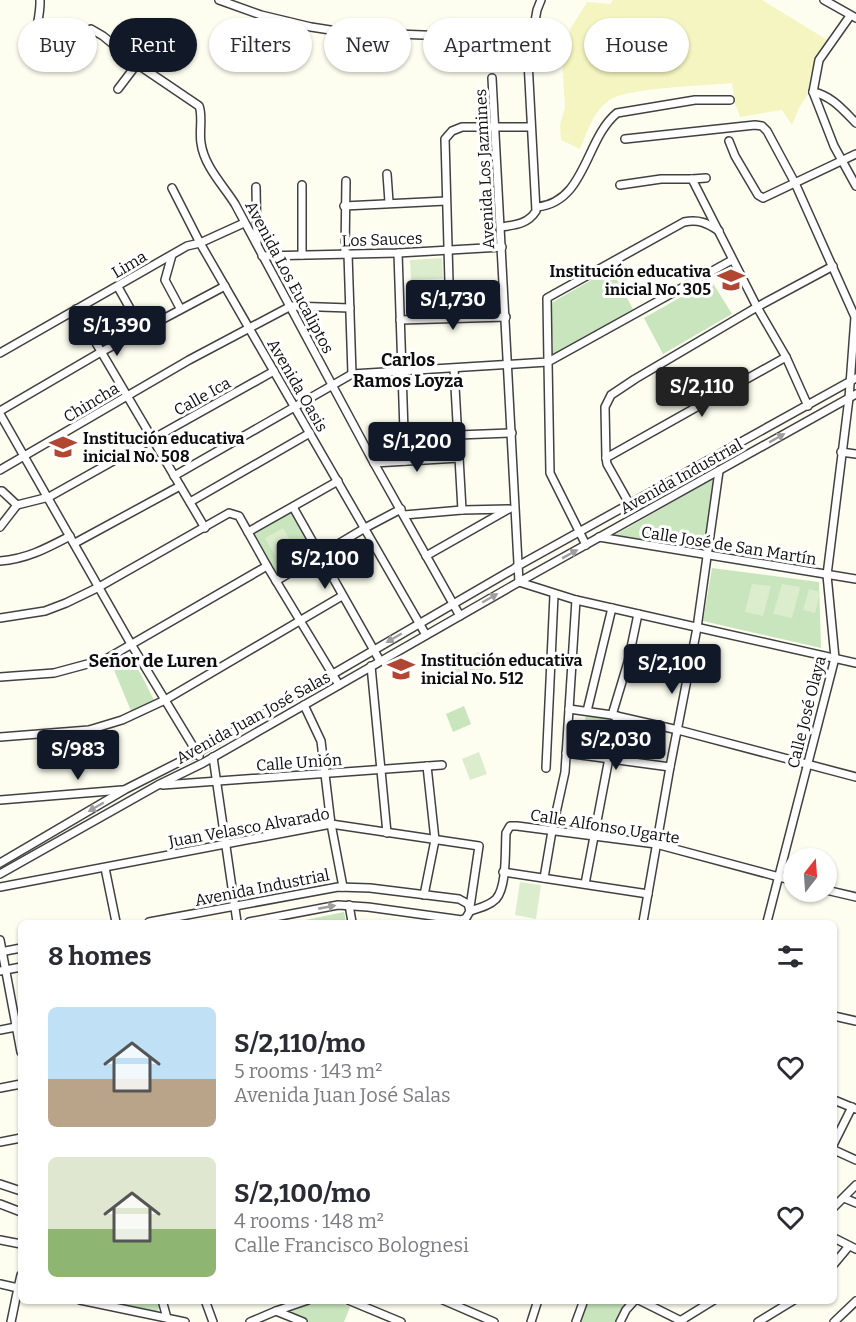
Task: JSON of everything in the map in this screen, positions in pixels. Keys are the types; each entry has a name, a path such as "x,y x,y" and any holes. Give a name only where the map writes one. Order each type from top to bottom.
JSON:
{"street":[{"path":"40,0 41,13 33,47 36,57 51,62 65,57 84,31 91,29 109,41"},
{"path":"219,0 261,15 342,32 423,35"},
{"path":"536,18 541,0"},
{"path":"828,1 853,17 819,60 813,92 834,146 856,186"},
{"path":"118,89 131,72"},
{"name":"Avenida Los Eucaliptos","path":"149,72 199,106 201,146 211,169 235,204 374,463 460,616"},
{"path":"501,227 529,220 537,207 528,72"},
{"name":"Avenida Los Jazmines","path":"492,78 512,433 512,508 519,582"},
{"path":"813,92 824,94 834,100 856,123"},
{"path":"537,207 558,202 567,192 579,176 608,120 617,113 694,99 730,100"},
{"path":"625,139 762,126 767,131 795,183 856,316"},
{"path":"450,318 445,139 452,131 462,127 531,127"},
{"path":"729,141 735,156 758,195 763,198 856,154"},
{"path":"387,174 389,202"},
{"path":"620,185 661,179 706,178"},
{"path":"692,179 732,260 786,357 808,406"},
{"path":"346,181 344,206 352,374"},
{"path":"302,185 302,255"},
{"path":"256,186 257,247"},
{"name":"Avenida Oasis","path":"172,188 201,243 426,635"},
{"path":"344,206 446,201"},
{"path":"586,544 582,532 550,473 547,298 684,222 694,220 705,222 719,231"},
{"name":"Lima","path":"0,353 187,246 201,243 244,223"},
{"name":"Los Sauces","path":"262,256 398,253 502,247"},
{"path":"398,253 405,461"},
{"path":"172,255 165,280 180,308"},
{"path":"174,476 352,374 548,362 732,260"},
{"path":"630,506 607,464 605,407 611,395 757,307 833,266"},
{"path":"203,763 131,644 0,412 101,352 225,285"},
{"path":"118,287 142,330"},
{"path":"291,306 350,308"},
{"name":"Chincha","path":"0,470 249,327 291,306"},
{"path":"76,309 205,528"},
{"name":"Calle José Olaya","path":"767,920 835,658 827,575 841,452 853,396 856,316"},
{"path":"400,320 506,317"},
{"path":"606,458 786,357"},
{"path":"454,369 462,510"},
{"name":"Calle Ica","path":"17,505 49,497 274,371"},
{"name":"Avenida Juan José Salas","path":"0,863 126,789 197,753 517,567 854,379"},
{"name":"Avenida Industrial","path":"519,582 853,396"},
{"path":"190,502 310,433"},
{"path":"458,435 512,433"},
{"path":"841,452 856,454"},
{"path":"374,463 459,458"},
{"path":"644,920 656,844 697,628 718,471"},
{"path":"248,532 338,481"},
{"path":"75,543 180,486"},
{"path":"0,491 2,490 17,505 0,526"},
{"path":"293,507 380,661"},
{"path":"276,581 365,528 403,512 512,508"},
{"path":"426,556 512,508"},
{"path":"0,618 53,608 99,587 229,513 235,513 239,516 339,685"},
{"path":"0,561 32,555 70,536"},
{"name":"Calle José de San Martín","path":"599,537 856,579"},
{"path":"0,677 68,671 106,659 267,566"},
{"path":"519,582 576,600 856,663"},
{"name":"Avenida Juan José Salas","path":"0,874 158,785 203,763 519,582"},
{"path":"546,768 554,594"},
{"path":"0,738 99,728 122,720 165,700 342,596"},
{"path":"544,878 565,771 576,600"},
{"path":"587,711 612,608"},
{"path":"585,884 614,715 638,614"},
{"path":"372,666 387,832"},
{"path":"304,705 321,741 331,824 343,887"},
{"path":"569,709 614,715 678,730 856,777"},
{"path":"566,753 670,767"},
{"path":"213,757 237,920"},
{"name":"Calle Unión","path":"0,800 158,785 442,765"},
{"path":"424,895 435,840 427,766"},
{"name":"Juan Velasco Alvarado","path":"0,887 331,824 479,846 468,915"},
{"name":"Calle Alfonso Ugarte","path":"503,872 506,833 510,826 517,825 656,844 783,878"},
{"path":"53,832 58,840"},
{"path":"105,868 116,920"},
{"path":"468,915 492,903 498,897 502,889 503,872 648,894"},
{"name":"Avenida Industrial","path":"160,920 328,887 370,888 459,900 464,901 468,915 462,920 338,905 259,920"},
{"path":"837,893 856,897"},
{"path":"348,905 352,920"},
{"path":"0,939 4,970 18,1026 0,1030"},
{"path":"1,952 18,949"},
{"path":"837,1017 856,1021"},
{"path":"0,1088 18,1085"},
{"path":"837,1101 855,1108 837,1138"},
{"path":"0,1142 18,1139"},
{"path":"837,1151 856,1160"},
{"path":"0,1184 18,1190"},
{"path":"837,1204 856,1185"},
{"path":"844,1198 856,1203"},
{"path":"0,1204 18,1211"},
{"path":"0,1239 18,1243"},
{"path":"837,1239 853,1247 837,1261"},
{"path":"0,1284 18,1288"},
{"path":"11,1322 18,1296"},
{"path":"834,1322 856,1301"},
{"path":"99,1304 185,1322"},
{"path":"163,1304 167,1318"},
{"path":"207,1304 213,1322"},
{"path":"250,1322 296,1304"},
{"path":"358,1304 401,1322"},
{"path":"452,1304 494,1322"},
{"path":"531,1322 537,1304"},
{"path":"576,1322 583,1304"},
{"path":"620,1322 626,1310 633,1304"},
{"path":"646,1304 682,1321 708,1304"},
{"path":"758,1322 787,1304"},
{"path":"848,1310 856,1313"},
{"path":"276,1311 303,1322"}],"shaded area":[{"path":"442,258 443,279 411,280 410,260"},
{"path":"611,269 633,309 553,356 551,303"},
{"path":"711,280 732,314 663,354 644,318"},
{"path":"715,478 704,552 615,535"},
{"path":"291,512 316,556 278,576 254,532"},
{"path":"283,528 301,559 283,569 265,538"},
{"path":"712,568 819,582 821,648 703,621"},
{"path":"752,584 771,586 763,616 745,612"},
{"path":"782,584 800,587 792,618 773,614"},
{"path":"809,589 820,592 815,613 803,610"},
{"path":"479,652 488,668 459,683 451,666"},
{"path":"132,657 154,700 131,711 112,665"},
{"path":"464,706 471,724 453,732 446,714"},
{"path":"586,715 614,719 607,755 579,750"},
{"path":"479,752 487,774 470,780 462,759"},
{"path":"520,882 541,885 536,919 515,915"},
{"path":"344,912 346,920 306,920"},
{"path":"118,1304 159,1304 160,1307 156,1313"},
{"path":"343,1304 350,1307 344,1322 308,1322 294,1316 291,1310 294,1306"},
{"path":"586,1304 627,1304 617,1322 580,1322"}],"sand":[{"path":"613,0 762,0 829,41 817,61 810,78 808,94 792,125 782,110 740,117 734,101 732,83 648,90 617,96 608,101 594,117 580,149 561,140 560,125 565,107 563,72 572,72 572,26 587,2 610,4"}],"place":[{"name":"Institución educativa inicial No. 305","path":"731,280"},
{"name":"Institución educativa inicial No. 508","path":"63,447"},
{"name":"Institución educativa inicial No. 512","path":"401,669"}],"district":[{"name":"Carlos Ramos Loyza","path":"408,370"},
{"name":"Señor de Luren","path":"153,661"}]}
